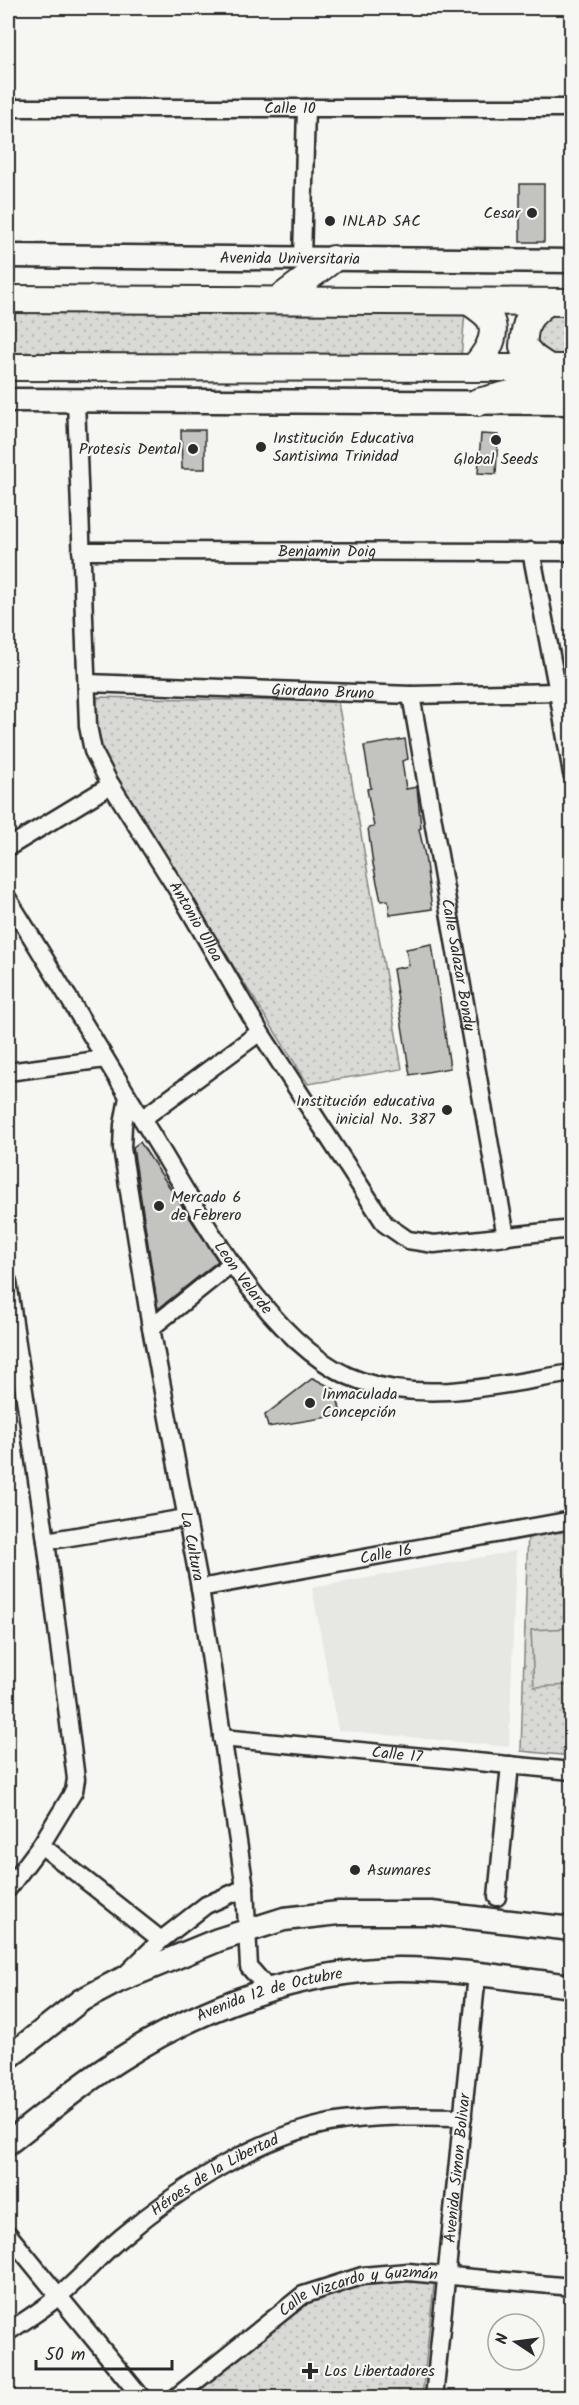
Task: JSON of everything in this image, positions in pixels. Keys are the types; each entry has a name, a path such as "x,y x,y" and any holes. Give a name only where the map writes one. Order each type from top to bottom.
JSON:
{"main road":[{"name":"Avenida Universitaria","path":"8,256 572,261"},
{"path":"278,300 333,259"},
{"path":"8,299 559,302"},
{"path":"470,302 490,321 492,331 484,357 473,368"},
{"path":"559,302 531,314 525,323 523,346 534,358 564,372"},
{"path":"8,367 473,368 564,372"},
{"path":"478,402 564,372"},
{"path":"8,400 572,403"},
{"path":"8,2058 80,2001 118,1981 246,1930 284,1919 339,1913 431,1913 572,1929"},
{"name":"Avenida 12 de Octubre","path":"8,2143 115,2061 166,2032 208,2012 269,1990 336,1973 400,1969 477,1974 572,1986"}],"street":[{"name":"Calle 10","path":"8,108 572,108"},
{"path":"302,259 306,108"},
{"name":"Antonio Ulloa","path":"76,401 88,726 93,751 111,785 183,899 260,1032 385,1224 408,1240 434,1244 572,1229"},
{"path":"531,551 572,774"},
{"name":"Benjamin Doig","path":"81,552 572,552"},
{"name":"Giordano Bruno","path":"87,682 411,695 558,692"},
{"name":"Calle Salazar Bondy","path":"411,695 506,1237"},
{"path":"12,845 111,785"},
{"name":"Leon Velarde","path":"8,899 232,1263 280,1324 320,1361 358,1380 385,1388 413,1392 440,1393 572,1373"},
{"path":"142,1119 260,1032"},
{"path":"8,1072 105,1059"},
{"name":"La Cultura","path":"128,1097 122,1148 151,1329 200,1588 245,1888 249,1967 269,1990"},
{"path":"151,1329 232,1263"},
{"path":"8,1282 46,1541 76,1779 74,1791 41,1845 8,1889"},
{"path":"46,1541 186,1518"},
{"name":"Calle 16","path":"200,1588 572,1520"},
{"name":"Calle 17","path":"222,1738 572,1771"},
{"path":"496,1897 510,1765"},
{"path":"41,1845 161,1940"},
{"path":"118,1981 161,1940 206,1905 245,1888"},
{"name":"Avenida Simon Bolivar","path":"434,2397 477,1974"},
{"name":"Héroes de la Libertad","path":"8,2332 59,2295 138,2224 176,2196 242,2154 329,2123 375,2118 463,2117"},
{"path":"8,2234 142,2397"},
{"name":"Calle Vizcardo y Guzmán","path":"175,2397 303,2295 362,2276 408,2272 447,2274 572,2287"}],"shaded area":[{"path":"8,310 465,312 461,358 8,355"},
{"path":"559,312 571,312 571,354 552,354 538,343 538,324"},
{"path":"97,697 338,702 402,1069 308,1084 115,779 97,731"},
{"path":"571,1522 571,1756 521,1751 528,1529"},
{"path":"516,1551 509,1747 338,1730 312,1588"},
{"path":"571,1628 571,1685 534,1687 531,1630"},
{"name":"Los Libertadores","path":"376,2275 435,2275 422,2397 179,2398 316,2293"}],"building":[{"name":"Cesar","path":"520,184 544,184 544,242 520,242"},
{"name":"Protesis Dental","path":"181,430 205,430 205,469 182,469"},
{"path":"481,434 498,435 496,474 478,473"},
{"path":"405,739 408,759 402,761 406,789 417,787 421,828 419,829 432,909 390,915 388,900 381,901 373,864 368,828 374,827 367,789 371,788 364,746"},
{"path":"432,944 450,1068 410,1075 393,969 409,966 406,949"},
{"name":"Mercado 6 de Febrero","path":"140,1142 218,1261 158,1309 133,1147"},
{"name":"Inmaculada Concepción","path":"313,1378 336,1390 341,1415 268,1427 265,1415"}],"place":[{"name":"Cesar","path":"532,213"},
{"name":"INLAD SAC","path":"330,221"},
{"name":"Global Seeds","path":"496,440"},
{"name":"Institución Educativa Santisima Trinidad","path":"261,447"},
{"name":"Protesis Dental","path":"193,449"},
{"name":"Institución educativa inicial No. 387","path":"447,1110"},
{"name":"Mercado 6 de Febrero","path":"159,1206"},
{"name":"Inmaculada Concepción","path":"310,1403"},
{"name":"Asumares","path":"355,1870"},
{"name":"Los Libertadores","path":"310,2371"}]}
